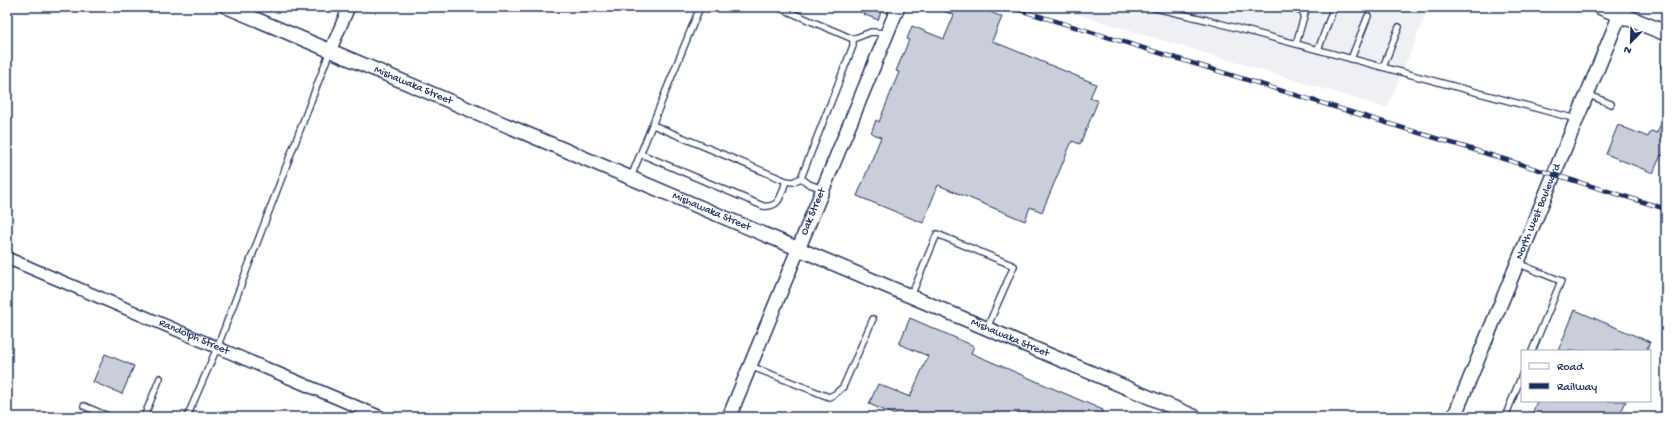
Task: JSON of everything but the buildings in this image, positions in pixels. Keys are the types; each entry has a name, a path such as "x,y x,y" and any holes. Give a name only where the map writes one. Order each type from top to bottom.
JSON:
{"main road":[{"path":"1602,7 1621,11 1666,33"}],"street":[{"name":"Mishawaka Street","path":"227,7 1196,417"},
{"path":"330,51 349,7"},
{"name":"Oak Street","path":"729,417 898,7"},
{"name":"North West Boulevard","path":"1454,417 1621,11"},
{"name":"Randolph Street","path":"7,258 381,417"}],"lane":[{"path":"631,177 700,7"},
{"path":"778,7 853,39 870,32 887,34"},
{"path":"1151,7 1207,20 1577,119"},
{"path":"1288,7 1306,14 1296,44"},
{"path":"1318,50 1334,7"},
{"path":"1351,59 1368,16"},
{"path":"1382,67 1399,26"},
{"path":"653,125 786,181 792,182 801,178 853,46 853,39"},
{"path":"187,417 217,348 330,51"},
{"path":"1587,94 1611,104"},
{"path":"641,154 763,206 771,207 777,203 786,181"},
{"path":"801,178 809,184 823,189"},
{"path":"911,296 937,234 1014,266 988,328"},
{"path":"1517,263 1561,281 1532,350"},
{"path":"750,366 829,397 843,387 873,318"},
{"path":"1505,417 1521,377"},
{"path":"144,417 160,378"},
{"path":"84,406 110,417"}],"shaded area":[{"path":"1053,7 1429,7 1387,108"}],"railway":[{"path":"1010,7 1666,209"}]}
